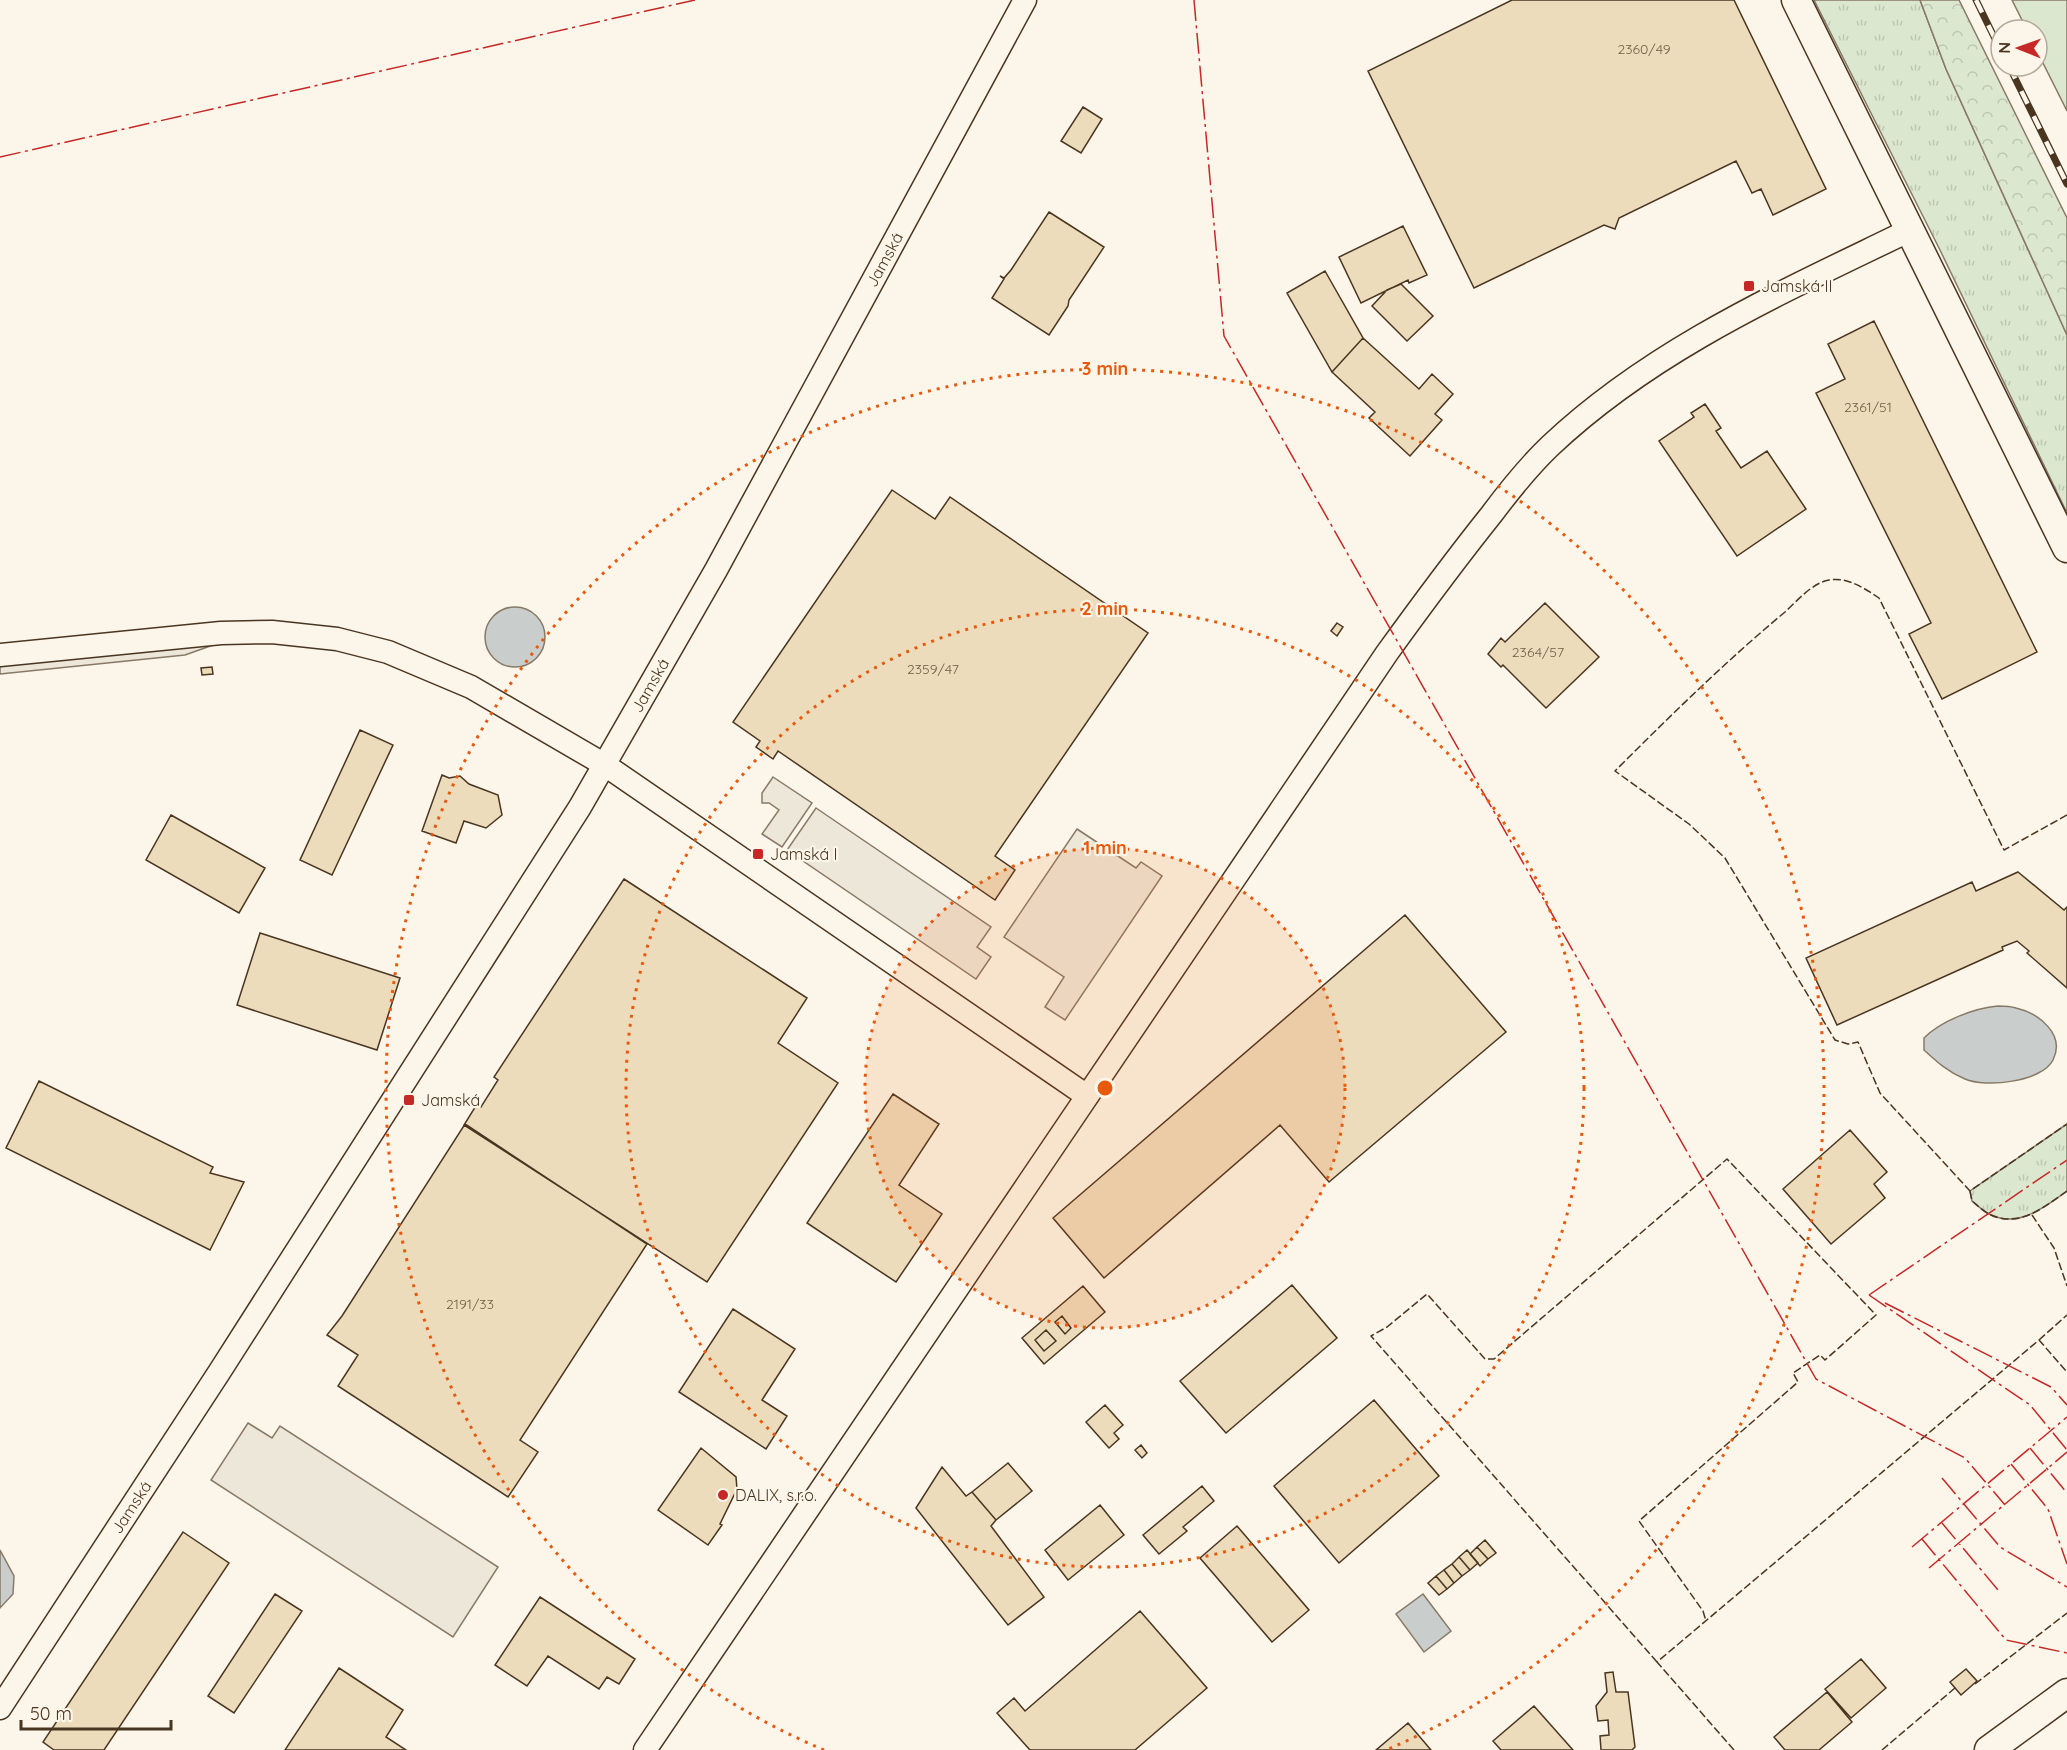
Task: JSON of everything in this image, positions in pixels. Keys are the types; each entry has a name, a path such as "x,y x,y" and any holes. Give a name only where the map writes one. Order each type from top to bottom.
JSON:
{"main road":[{"path":"1796,0 2067,548"},
{"path":"1989,1750 2067,1693"}],"street":[{"name":"Jamská","path":"0,1708 226,1362 521,902 605,765 716,570 1025,0"},
{"path":"645,1750 1387,653 1471,539 1515,485 1549,447 1610,396 1700,335 1910,230"},
{"path":"0,655 221,633 272,632 338,639 387,652 471,687 605,765 1087,1096"}],"green space":[{"path":"1814,0 1920,0 1946,69 2067,335 2067,513 1939,248"},
{"path":"1920,0 1959,0 1989,61 1989,78 1998,78 2067,218 2067,335 1946,69"},
{"path":"2012,0 2067,0 2067,111 2049,75 2049,18 2021,18"},
{"path":"2067,1124 2067,1191 2031,1214 2012,1219 1991,1215 1972,1201 1970,1191"}],"shaded area":[{"path":"515,607 532,612 540,620 545,637 540,654 532,662 515,667 498,662 490,654 485,637 490,620 498,612"},
{"path":"216,644 185,655 0,674 0,665"},
{"path":"773,777 812,803 782,847 762,834 779,810 769,803 762,803 762,793"},
{"path":"816,808 991,927 977,947 991,957 976,979 787,850"},
{"path":"1077,829 1136,868 1141,862 1162,876 1065,1020 1045,1007 1064,977 1004,937"},
{"path":"1998,1006 2024,1011 2048,1026 2056,1042 2056,1051 2047,1068 2037,1074 2012,1081 1974,1082 1948,1070 1924,1050 1924,1038 1939,1026 1969,1013"},
{"path":"248,1423 272,1438 280,1426 498,1567 453,1637 211,1480"},
{"path":"0,1550 14,1576 13,1594 0,1608"},
{"path":"1423,1594 1451,1631 1424,1652 1396,1614"}],"building":[{"path":"1512,0 1734,0 1826,189 1773,215 1761,189 1752,193 1736,161 1619,218 1615,229 1604,225 1474,288 1368,71"},
{"path":"1083,107 1102,119 1081,153 1061,141"},
{"path":"1049,212 1104,247 1049,335 992,298 1004,279 1000,276 1004,278 1011,270"},
{"path":"1403,226 1427,275 1409,283 1408,280 1361,303 1339,257"},
{"path":"1325,271 1363,338 1332,372 1287,293"},
{"path":"1401,284 1433,316 1407,341 1372,306 1387,290"},
{"path":"1874,321 2037,652 1942,699 1909,634 1931,623 1816,393 1845,379 1828,344"},
{"path":"1363,338 1419,389 1432,374 1453,394 1435,414 1442,420 1410,456 1369,418 1375,412 1332,372"},
{"path":"1705,404 1721,428 1716,431 1741,468 1767,451 1806,509 1737,556 1659,441 1694,417 1691,413"},
{"path":"892,490 935,519 950,497 1148,633 995,856 1015,870 995,900 778,751 773,759 756,747 760,741 733,722"},
{"path":"1545,603 1599,657 1546,708 1503,665 1501,667 1488,654 1501,638 1505,642"},
{"path":"1337,623 1343,627 1337,636 1331,631"},
{"path":"212,667 213,674 202,675 201,668"},
{"path":"360,730 393,745 332,875 300,860"},
{"path":"442,775 449,778 460,776 469,784 498,795 502,815 486,828 464,821 456,843 422,831"},
{"path":"171,815 265,868 239,913 146,860"},
{"path":"2018,872 2064,910 2067,907 2067,988 2027,953 2029,951 2017,941 2002,947 2003,950 1837,1025 1806,958 1972,882 1976,891"},
{"path":"624,879 807,998 778,1043 838,1083 707,1282 464,1125 477,1104 481,1107 498,1080 494,1077"},
{"path":"1405,915 1506,1032 1329,1182 1280,1125 1104,1278 1053,1218"},
{"path":"260,933 400,978 377,1050 237,1005"},
{"path":"39,1081 213,1167 210,1173 244,1182 210,1250 6,1148"},
{"path":"893,1094 939,1124 899,1185 942,1214 896,1282 807,1223"},
{"path":"465,1124 647,1244 520,1440 538,1452 508,1497 338,1386 358,1355 327,1335 342,1316"},
{"path":"1850,1130 1887,1172 1874,1184 1885,1198 1831,1244 1783,1189"},
{"path":"1292,1285 1337,1338 1226,1433 1180,1381"},
{"path":"1083,1286 1105,1312 1044,1364 1022,1338"},
{"path":"733,1309 795,1349 762,1400 787,1416 766,1449 679,1392"},
{"path":"1062,1316 1071,1328 1065,1334 1055,1322"},
{"path":"1046,1330 1056,1341 1044,1351 1035,1340"},
{"path":"1374,1400 1439,1476 1339,1563 1274,1486"},
{"path":"1105,1405 1123,1425 1114,1433 1119,1439 1109,1448 1086,1422"},
{"path":"1141,1445 1147,1453 1142,1458 1135,1450"},
{"path":"701,1448 736,1477 737,1489 720,1524 722,1525 708,1545 658,1510"},
{"path":"1008,1463 1032,1491 996,1520 972,1492"},
{"path":"942,1467 966,1496 972,1492 996,1520 991,1526 1044,1597 1008,1625 916,1508"},
{"path":"1202,1486 1214,1501 1183,1527 1187,1531 1159,1554 1143,1535"},
{"path":"1100,1505 1124,1535 1068,1580 1045,1550"},
{"path":"1237,1526 1309,1610 1272,1642 1200,1558"},
{"path":"183,1532 229,1563 104,1750 54,1750 43,1742"},
{"path":"1485,1540 1496,1553 1488,1559 1477,1547"},
{"path":"1477,1547 1488,1559 1480,1566 1470,1554"},
{"path":"1467,1550 1478,1563 1470,1570 1459,1557"},
{"path":"1459,1557 1470,1570 1462,1576 1452,1564"},
{"path":"1452,1564 1462,1576 1454,1583 1444,1570"},
{"path":"1444,1570 1454,1583 1447,1589 1436,1576"},
{"path":"1436,1576 1447,1589 1439,1595 1428,1583"},
{"path":"275,1594 302,1611 234,1713 208,1696"},
{"path":"540,1597 635,1659 619,1684 607,1677 599,1689 548,1656 527,1686 495,1665"},
{"path":"1140,1611 1207,1688 1135,1750 1030,1750 997,1713 1014,1698 1025,1711"},
{"path":"1861,1659 1886,1688 1851,1718 1825,1689"},
{"path":"339,1668 403,1710 386,1737 406,1750 285,1750"},
{"path":"1966,1669 1977,1681 1961,1695 1950,1682"},
{"path":"1613,1672 1616,1692 1628,1692 1635,1747 1632,1750 1601,1750 1600,1736 1609,1735 1608,1720 1598,1721 1596,1706 1607,1692 1605,1673"},
{"path":"1827,1692 1852,1722 1819,1750 1785,1750 1774,1737"},
{"path":"1534,1706 1573,1750 1501,1750 1493,1741"},
{"path":"1408,1723 1431,1750 1376,1750"}],"railway":[{"path":"1976,0 1989,27"},
{"path":"2015,78 2067,184"}],"fence":[{"path":"2067,815 2004,850 1879,598 1862,587 1843,580 1823,582 1805,593 1698,690 1615,771 1689,824 1725,858 1835,1040 1848,1044 1858,1042 1880,1093 1970,1191 2067,1124"},
{"path":"1657,1662 1371,1336 1387,1327 1427,1294 1485,1359 1494,1359 1727,1159 1876,1315 1825,1360 1820,1355 1793,1373 1798,1382 1639,1521 1703,1611 1706,1621"},
{"path":"1970,1191 1972,1201 1986,1212 2012,1219 2031,1214 2067,1191"},
{"path":"2032,1215 2054,1248 2067,1286"},
{"path":"2039,1340 2067,1315"},
{"path":"1734,1750 1657,1662 2039,1340 2067,1372"},
{"path":"1975,1684 2067,1613"},
{"path":"1882,1750 1955,1688 1957,1689"}],"power":[{"path":"0,157 695,0"},
{"path":"1194,0 1224,336 1816,1379 1965,1458 2005,1505"},
{"path":"1869,1295 2067,1160"},
{"path":"1869,1295 2030,1405 2067,1450"},
{"path":"1885,1303 2051,1387 2067,1405"},
{"path":"1912,1547 2067,1417"},
{"path":"2030,1448 2067,1493"},
{"path":"1929,1568 2067,1452"},
{"path":"2011,1464 2048,1509 2067,1564"},
{"path":"1942,1478 2000,1547 2067,1587"},
{"path":"1942,1523 1998,1590"},
{"path":"1922,1539 2006,1640 2067,1653"}],"place":[{"name":"Jamská II","path":"1749,286"},
{"name":"Jamská I","path":"758,854"},
{"name":"Jamská","path":"409,1100"},
{"name":"DALIX, s.r.o.","path":"723,1495"}]}
